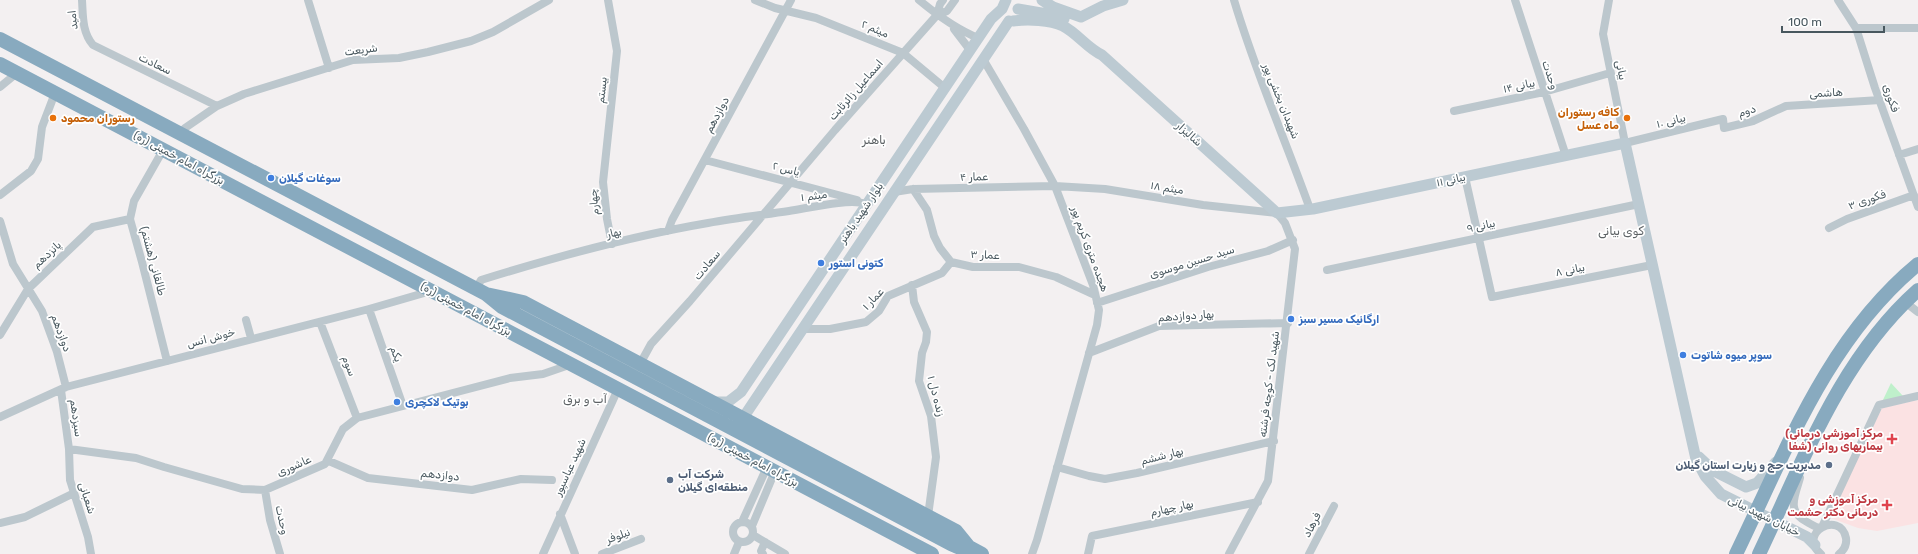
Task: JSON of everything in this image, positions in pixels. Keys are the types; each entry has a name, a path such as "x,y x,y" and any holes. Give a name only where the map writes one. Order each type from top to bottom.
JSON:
{"highway":[{"name":"بزرگراه امام خمینی (ره)","path":"0,39 481,291 506,309 951,544 960,548 969,547"},
{"name":"بزرگراه امام خمینی (ره)","path":"0,64 932,554"},
{"path":"1736,554 1814,392 1836,355 1862,320 1889,290 1918,264"},
{"path":"1759,554 1833,401 1865,349 1905,302 1918,290"},
{"name":"بزرگراه امام خمینی (ره)","path":"481,291 521,301 957,531 969,547 982,554"},
{"path":"638,399 643,381 649,373 654,371"},
{"path":"1814,392 1833,401"},
{"path":"707,436 718,437 730,434 743,418"},
{"path":"740,453 742,436 746,429 743,418"}],"street":[{"name":"امید","path":"82,0 83,23 87,37"},
{"path":"308,0 329,68"},
{"name":"شریعت","path":"180,134 217,106 244,94 353,60 399,58 471,41 493,32 549,0"},
{"name":"بیستم","path":"604,182 617,51 608,0"},
{"path":"755,0 786,10"},
{"name":"دوازدهم","path":"668,231 672,220 791,0"},
{"path":"918,0 946,21 966,33 978,38"},
{"path":"937,15 940,4 944,0"},
{"path":"937,15 947,11 955,0"},
{"path":"1042,0 1075,24 1103,6 1123,0"},
{"name":"شهیدان بخشی پور","path":"1234,0 1254,62 1288,147 1310,209"},
{"name":"وحدت","path":"1514,0 1566,156"},
{"name":"بیانی","path":"1609,0 1603,34 1625,144"},
{"name":"فکوری","path":"1838,0 1856,28 1918,207"},
{"path":"1004,4 1002,17 1011,21"},
{"name":"شالیزار","path":"1004,4 1018,5 1075,24 1094,51 1102,54 1277,213"},
{"name":"بلوار شهید باهنر","path":"712,402 726,402 738,395 816,281 863,202 945,88 991,19 1004,4"},
{"name":"بلوار شهید باهنر","path":"743,418 983,59 1011,21 1017,18 1018,5"},
{"name":"میثم ۲","path":"786,10 845,28 903,53 945,88"},
{"name":"اسماعیل زائرثابت","path":"792,182 937,15"},
{"path":"946,21 970,50"},
{"name":"شالیزار","path":"1011,21 1051,22 1064,27 1075,24"},
{"path":"1856,28 1918,28"},
{"name":"سعادت","path":"87,37 93,45 217,106"},
{"name":"هجده متری کریم پور","path":"983,59 1024,128 1055,186 1093,284 1099,310 1097,325 1032,554"},
{"path":"0,87 17,73"},
{"name":"بیانی ۱۴","path":"1454,112 1544,92 1610,73"},
{"path":"0,195 31,171 38,159 42,127 55,93"},
{"name":"هاشمی","path":"1775,111 1786,106 1880,100"},
{"name":"دوم","path":"1723,119 1724,128 1753,121 1775,111"},
{"name":"بیانی ۱۰","path":"1625,144 1723,119"},
{"path":"1625,144 1693,449"},
{"name":"بیانی ۱۱","path":"1277,213 1310,209 1625,144"},
{"path":"1899,155 1918,149"},
{"name":"طالقانی (هشتم)","path":"163,150 134,201 130,219 167,361"},
{"name":"یاس ۲","path":"705,160 863,202"},
{"path":"1465,177 1479,238"},
{"name":"چهارم","path":"604,182 607,219 612,244"},
{"name":"سعادت","path":"640,364 651,344 690,302 792,182"},
{"name":"میثم ۱۸","path":"1055,186 1105,189 1203,205 1277,213"},
{"name":"عمار ۴","path":"894,192 913,190 1055,186"},
{"path":"913,190 927,210 934,236 940,248 951,262"},
{"name":"فکوری ۳","path":"1829,228 1847,219 1914,195"},
{"name":"میثم ۱","path":"764,215 863,202"},
{"name":"بیانی ۹","path":"1327,270 1639,204"},
{"name":"شهید لک - کوچه فرشته","path":"1229,554 1268,481 1274,441 1295,255 1293,240 1285,223 1277,213"},
{"name":"بهار","path":"481,291 481,280 535,263 668,231 708,223 764,215"},
{"name":"پانزدهم","path":"0,335 28,288 94,227 130,219"},
{"name":"دوازدهم","path":"0,221 12,264 42,311 57,352 64,389"},
{"name":"بیانی ۸","path":"1479,238 1492,297 1652,265"},
{"name":"سید حسین موسوی","path":"1097,303 1208,267 1268,251 1293,240"},
{"name":"عمار ۳","path":"951,262 973,267 1019,268 1056,277 1095,295"},
{"name":"عمار ۱","path":"802,329 830,329 866,322 879,311 888,296 942,273 951,262"},
{"path":"816,281 828,290"},
{"name":"زنده دل ۱","path":"912,285 914,302 927,332 918,381 931,416 936,457 928,516"},
{"name":"خوش انس","path":"0,417 64,389 432,291"},
{"path":"1905,302 1918,312"},
{"name":"یکم","path":"369,309 403,406"},
{"path":"789,319 802,329"},
{"path":"246,320 251,338"},
{"name":"سوم","path":"320,322 357,418"},
{"name":"بهار دوازدهم","path":"1089,353 1159,326 1288,323"},
{"name":"عاشوری","path":"69,449 136,458 164,468 242,489 265,490 326,464 329,460 332,448 343,429 357,418 510,378 543,374 572,364"},
{"name":"سیزدهم","path":"64,389 69,449"},
{"name":"شهید عباسپور","path":"543,554 618,389"},
{"path":"1817,550 1815,535 1822,527 1879,405 1918,396"},
{"name":"بهار ششم","path":"1057,467 1105,479 1274,441"},
{"name":"شعبانی","path":"69,449 70,480 88,537 91,554"},
{"name":"خیابان شهید بیانی","path":"1693,449 1709,468 1740,486 1746,487 1757,483 1786,449"},
{"name":"خیابان شهید بیانی","path":"1693,449 1701,469 1717,490 1726,497 1756,513 1810,539 1817,550"},
{"name":"خیابان شهید بیانی","path":"1805,458 1793,508 1800,518 1822,527 1834,525 1843,531 1846,544 1839,554"},
{"name":"دوازدهم","path":"329,460 368,478 472,490 521,479 552,480"},
{"path":"742,522 771,469"},
{"path":"739,542 749,541 753,536 752,526 771,469"},
{"name":"وحدت","path":"265,490 270,520 280,554"},
{"path":"0,523 25,517 74,493"},
{"name":"بهار چهارم","path":"1088,554 1092,536 1258,502"},
{"name":"فرهاد","path":"1309,554 1334,506"},
{"path":"560,514 575,554"},
{"path":"739,542 734,537 733,530 736,524 742,522 752,526"},
{"path":"753,536 785,554"},
{"name":"نیلوفر","path":"602,554 641,539"},
{"path":"734,554 739,542"},
{"path":"763,554 761,551 765,542"}],"shaded area":[{"name":"(مرکز آموزشی درمانی بیماریهای روانی (شفا","path":"1918,400 1918,523 1877,531 1858,528 1828,517 1882,408"}],"green space":[{"path":"1891,383 1903,396 1882,402"}],"place":[{"name":"رستوران محمود","path":"53,118"},
{"name":"کافه رستوران ماه عسل","path":"1627,118"},
{"name":"سوغات گیلان","path":"271,178"},
{"name":"کتونی استور","path":"821,263"},
{"name":"ارگانیک مسیر سبز","path":"1291,319"},
{"name":"سوپر میوه شاتوت","path":"1683,355"},
{"name":"بوتیک لاکچری","path":"397,402"},
{"name":"(مرکز آموزشی درمانی بیماریهای روانی (شفا","path":"1892,439"},
{"name":"مدیریت حج و زیارت استان گیلان","path":"1829,465"},
{"name":"شرکت آب منطقه‌ای گیلان","path":"670,480"},
{"name":"مرکز آموزشی و ‌درمانی دکتر حشمت","path":"1887,505"}],"district":[{"name":"باهنر","path":"874,140"},
{"name":"کوی بیانی","path":"1621,231"},
{"name":"آب و برق","path":"585,399"}]}
